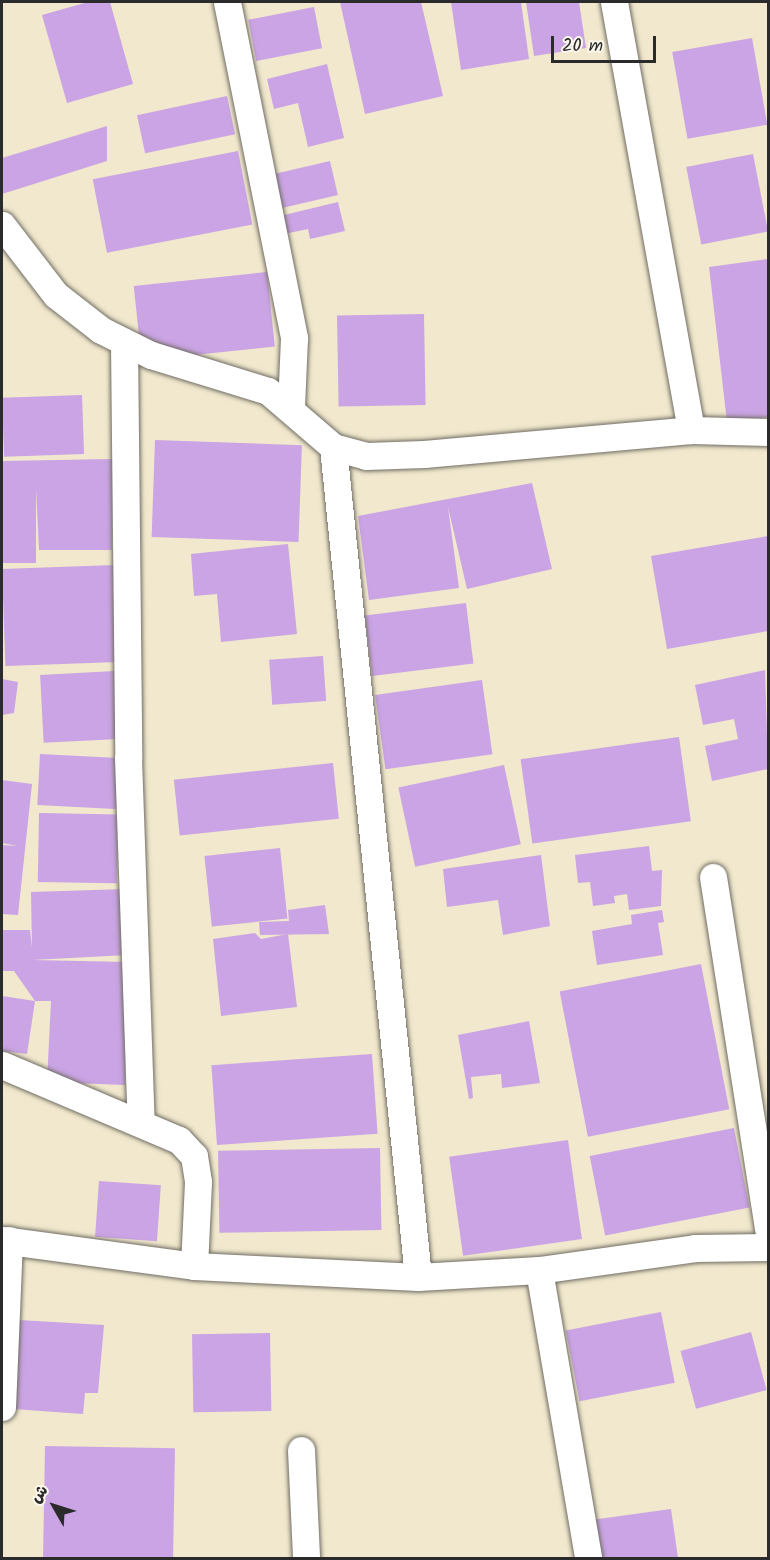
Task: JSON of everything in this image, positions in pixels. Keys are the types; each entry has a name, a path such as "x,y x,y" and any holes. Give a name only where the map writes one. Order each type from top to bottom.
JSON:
{"street":[{"path":"227,2 294,338 291,407"},
{"path":"614,2 691,430"},
{"path":"2,225 56,295 123,343 268,391 291,407 333,447 366,456 424,454 691,430 768,432"},
{"path":"123,343 128,758 141,1123"},
{"path":"333,447 418,1277"},
{"path":"713,876 768,1229"},
{"path":"2,1065 179,1140 194,1156 194,1266"},
{"path":"2,1407 5,1240 194,1266 418,1277 539,1270 695,1248 768,1247"},
{"path":"539,1270 588,1558"},
{"path":"301,1450 306,1558"}],"building":[{"path":"88,2 110,2 133,84 67,103 42,15"},
{"path":"340,2 421,2 443,96 365,114"},
{"path":"451,2 521,2 529,59 461,70"},
{"path":"526,2 579,2 586,48 534,56"},
{"path":"314,7 322,48 256,61 248,20"},
{"path":"752,38 767,125 688,139 672,52"},
{"path":"327,64 344,138 308,147 298,103 274,109 267,79"},
{"path":"227,96 235,134 145,153 137,115"},
{"path":"107,126 107,161 2,194 2,158"},
{"path":"238,151 252,225 107,253 93,179"},
{"path":"753,154 768,232 701,245 686,167"},
{"path":"330,161 338,195 276,209 268,175"},
{"path":"338,202 345,231 310,239 308,229 284,234 280,216"},
{"path":"768,259 768,417 727,422 709,267"},
{"path":"267,272 275,347 142,361 134,286"},
{"path":"424,314 426,405 339,407 337,316"},
{"path":"82,395 84,454 4,457 2,398"},
{"path":"155,440 302,445 299,542 152,537"},
{"path":"113,459 112,550 39,550 36,488 36,563 2,563 2,461"},
{"path":"532,483 552,569 467,589 448,507 459,588 369,600 358,516"},
{"path":"768,536 768,631 667,649 651,556"},
{"path":"288,544 297,634 221,642 217,594 194,596 191,554"},
{"path":"115,565 118,662 5,666 2,569"},
{"path":"466,603 473,664 372,676 365,615"},
{"path":"323,656 326,701 272,705 269,660"},
{"path":"765,670 768,769 712,781 705,746 738,739 734,719 703,725 695,685"},
{"path":"115,671 119,739 44,743 40,675"},
{"path":"2,679 18,682 14,713 2,715"},
{"path":"482,680 492,754 385,769 375,695"},
{"path":"679,737 691,821 532,843 521,759"},
{"path":"40,754 128,759 125,810 37,805"},
{"path":"333,763 339,819 180,835 174,780"},
{"path":"504,765 521,844 415,867 398,787"},
{"path":"2,780 32,784 18,915 2,914 2,845 18,846 2,843"},
{"path":"39,813 118,814 117,883 38,882"},
{"path":"649,846 652,871 662,870 661,906 629,910 627,894 614,896 615,903 593,906 590,882 578,883 575,855"},
{"path":"280,848 287,919 212,927 204,856"},
{"path":"541,855 550,926 503,935 498,900 447,907 443,869"},
{"path":"126,889 127,955 32,960 128,962 125,1085 47,1082 51,1001 35,1001 14,971 2,971 2,930 30,930 32,948 31,892"},
{"path":"325,905 329,934 260,935 259,922 289,921 288,910"},
{"path":"662,910 664,922 658,923 663,955 597,965 592,931 632,924 631,915"},
{"path":"255,933 261,939 288,934 297,1007 221,1016 213,939"},
{"path":"701,964 729,1109 588,1137 560,991"},
{"path":"2,996 35,1001 27,1054 2,1051"},
{"path":"529,1021 540,1083 502,1088 501,1074 471,1077 473,1098 469,1099 458,1035"},
{"path":"372,1054 378,1134 217,1145 211,1065"},
{"path":"734,1128 749,1208 605,1236 590,1156"},
{"path":"568,1140 582,1239 463,1256 449,1157"},
{"path":"380,1148 381,1230 219,1233 218,1151"},
{"path":"99,1181 161,1185 157,1241 95,1237"},
{"path":"661,1312 675,1383 580,1401 566,1331"},
{"path":"19,1320 104,1325 98,1393 85,1393 83,1414 13,1409"},
{"path":"751,1332 767,1390 696,1409 680,1351"},
{"path":"270,1333 271,1411 193,1412 192,1334"},
{"path":"45,1446 175,1448 173,1558 43,1558"},
{"path":"671,1509 678,1558 596,1558 591,1520"}]}
